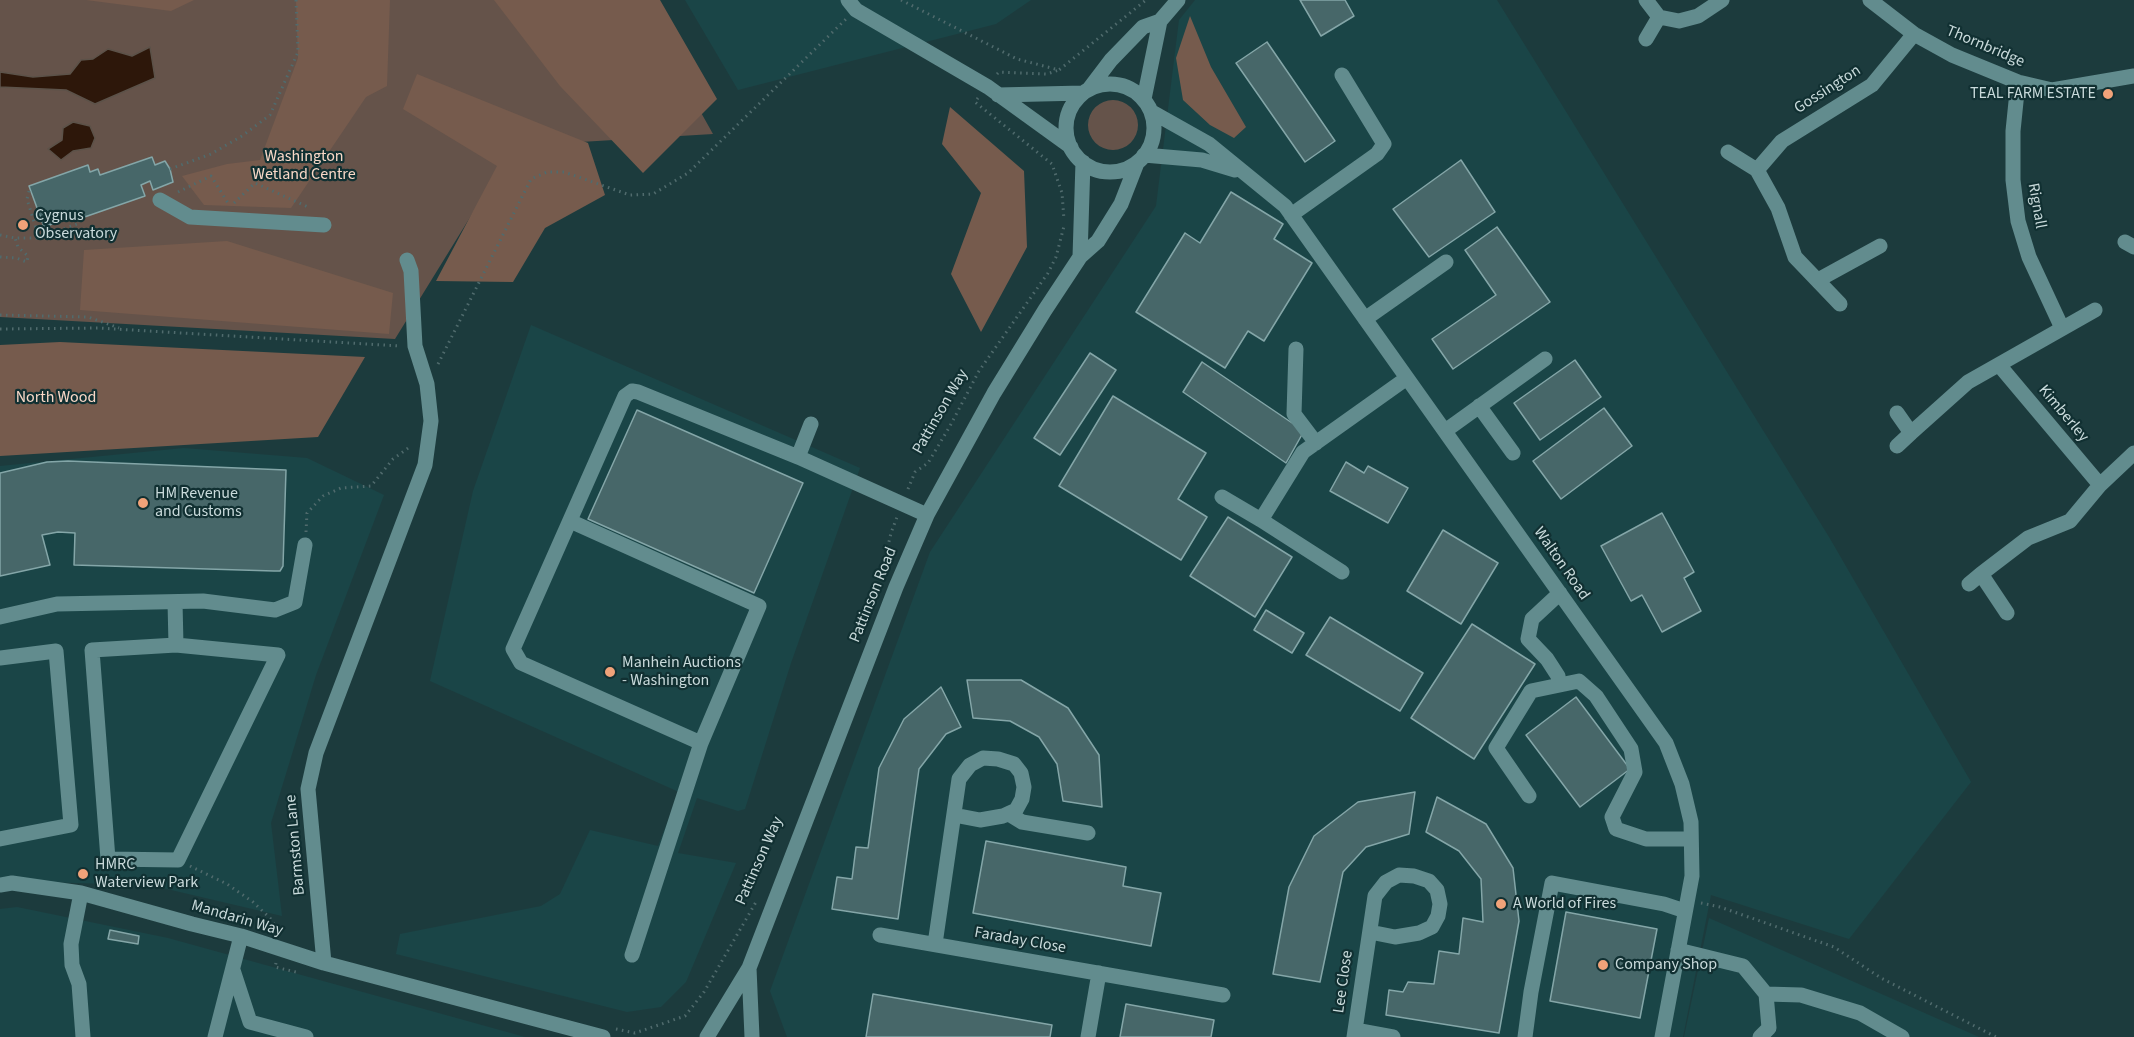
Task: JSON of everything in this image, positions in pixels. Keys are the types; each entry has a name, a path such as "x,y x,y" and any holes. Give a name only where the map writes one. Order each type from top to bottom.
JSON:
{"street":[{"path":"1071,147 1067,133 1068,118 1073,104 1143,27 1160,21 1178,0"},
{"path":"1646,0 1659,17 1679,21 1698,15 1722,0"},
{"name":"Thornbridge","path":"1870,0 1914,34 1952,56 2018,82 2052,90 2134,76"},
{"path":"852,5 993,91 1071,147 1083,162 1095,169 1109,172 1124,170 1140,159 1150,146 1154,135 1154,123 1148,106 1132,90 1118,84 1103,84 1086,91 993,91"},
{"path":"1646,39 1659,17"},
{"path":"1148,106 1160,21"},
{"name":"Gossington","path":"1756,170 1782,141 1872,86 1914,34"},
{"path":"1291,215 1377,154 1384,144 1342,75"},
{"name":"Rignall","path":"2018,82 2013,131 2013,180 2018,221 2029,257 2062,328"},
{"name":"Walton Road","path":"1148,106 1209,144 1285,206 1666,743 1682,784 1691,822 1692,876 1662,1037"},
{"path":"1728,153 1756,170 1778,208 1795,257 1840,304"},
{"name":"Walton Road","path":"1140,159 1202,160 1241,171"},
{"name":"Pattinson Road","path":"706,1037 749,969 896,586 927,515 994,393 1045,309 1080,257 1098,240 1121,204 1140,159"},
{"path":"1080,257 1083,162"},
{"path":"160,201 190,217 324,225"},
{"path":"1818,280 1880,246"},
{"name":"Barmston Lane","path":"324,963 308,789 316,753 425,465 429,439 431,421 427,384 415,346 411,271 407,260"},
{"path":"1365,319 1446,261"},
{"path":"1897,446 1968,382 2095,310"},
{"path":"1296,350 1294,414 1316,443"},
{"path":"1445,431 1545,359"},
{"name":"Kimberley","path":"1999,365 2100,485"},
{"path":"1261,520 1303,452 1407,378"},
{"path":"701,743 520,663 513,649 625,396 632,391 638,392 798,457 927,515"},
{"path":"1479,406 1513,453"},
{"path":"1897,413 1911,433"},
{"path":"798,457 810,424"},
{"path":"2007,613 1975,579 2028,538 2070,521 2100,485 2134,453"},
{"path":"1222,497 1342,572"},
{"path":"570,521 759,606 701,743 632,955"},
{"path":"0,617 57,604 203,601 275,610 295,602 305,545"},
{"path":"1558,684 1558,676 1547,659 1528,639 1532,620 1560,593"},
{"path":"175,602 176,645"},
{"path":"176,645 278,655 178,860 108,859 92,650 176,645"},
{"path":"0,658 56,651 71,825 0,839"},
{"path":"1529,796 1496,748 1531,691 1579,681 1596,696 1631,749 1635,772 1612,817 1616,830 1646,839 1692,838"},
{"path":"935,944 959,779 970,765 983,758 998,759 1014,764 1021,773 1024,787 1022,799 1016,810 1009,814 980,820 954,815"},
{"path":"1009,814 1022,822 1088,833"},
{"name":"Lee Close","path":"1354,1034 1375,896 1386,882 1398,875 1414,876 1430,881 1437,890 1440,904 1438,916 1432,927 1419,933 1395,937 1370,932"},
{"name":"Mandarin Way","path":"0,885 12,883 81,893 241,936 324,963"},
{"path":"1525,1037 1531,992 1552,883 1686,906"},
{"path":"81,893 71,944 72,965 79,984 83,1037"},
{"name":"Faraday Close","path":"880,935 1223,994"},
{"path":"215,1037 241,936"},
{"path":"1678,950 1743,966 1766,994 1769,1028 1760,1037"},
{"path":"324,963 608,1033"},
{"name":"Pattinson Road","path":"749,969 752,1037"},
{"path":"233,970 256,1037"},
{"path":"1088,1037 1099,973"},
{"path":"1766,994 1801,995 1860,1013 1902,1037"},
{"path":"250,1022 306,1037"},
{"path":"1354,1034 1394,1037"}],"path":[{"path":"170,169 211,154 243,136 270,115 298,52 296,0"},
{"path":"901,0 1017,59 1059,70"},
{"path":"993,91 999,72 1047,74 1059,70 1146,0"},
{"path":"427,384 531,179 547,172 564,172 630,195 653,195 688,173 852,5"},
{"name":"Pattinson Way","path":"878,587 885,567 891,533 915,472 928,463 951,426 979,371 1048,273 1056,256 1064,224 1062,193 1052,164 975,102 993,91"},
{"path":"160,201 211,176 231,207 255,183 308,207"},
{"path":"29,191 27,199 39,238"},
{"path":"0,235 15,238 39,238 80,224 79,219"},
{"path":"0,257 16,258 27,262 28,256 18,247 15,238"},
{"path":"0,315 87,317 124,329"},
{"path":"0,329 124,329 415,346"},
{"path":"305,545 307,513 323,496 341,488 371,486 406,448 429,439"},
{"path":"178,860 227,884 253,902 272,920 278,932 279,949"},
{"name":"Pattinson Way","path":"608,1033 635,1033 685,1016 704,992 757,900"},
{"path":"1686,906 1720,907 1834,947 1881,978 1996,1037"}],"shaded area":[{"path":"685,0 1031,0 996,24 738,90"},
{"path":"1195,0 1497,0 1829,537 1971,782 1849,939 1711,895 1683,1037 787,1037 770,991 930,552 1156,206 1179,20"},
{"path":"150,47 155,78 95,104 66,90 0,87 0,72 33,77 70,74 81,60 93,59 108,49 132,56"},
{"path":"73,122 90,126 95,138 91,148 73,151 61,160 48,149 62,140 63,128"},
{"name":"Manhein Auctions - Washington","path":"531,325 860,468 791,663 745,809 738,811 697,798 678,853 736,863 686,982 661,1007 627,1012 396,954 400,934 541,906 560,894 590,830 658,846 679,792 430,681 473,491"},
{"path":"184,448 307,458 384,495 316,675 271,823 282,916 150,885 0,881 0,466"},
{"path":"17,907 168,938 525,1037 0,1037 0,909"},
{"path":"1709,918 1979,1037 1684,1037"}],"green space":[{"name":"Washington Wetland Centre","path":"0,0 638,0 713,134 514,146 395,339 0,317"},
{"path":"86,0 194,0 171,11"},
{"path":"296,0 390,0 387,86 366,97 291,208 204,205 182,176 227,164 260,160 298,58"},
{"path":"494,0 660,0 717,99 643,173 560,86"},
{"path":"1190,16 1211,67 1246,127 1234,138 1210,125 1183,100 1176,58"},
{"path":"417,74 588,143 605,195 545,228 513,282 436,281 497,166 403,109"},
{"path":"1113,100 1122,102 1133,111 1138,125 1136,134 1127,145 1113,150 1104,148 1093,139 1088,125 1090,116 1099,105"},
{"path":"950,107 1024,171 1027,247 981,332 951,274 981,193 942,144"},
{"path":"227,241 393,293 389,334 80,310 84,250"},
{"name":"North Wood","path":"60,342 365,357 318,437 0,456 0,345"}],"building":[{"path":"1300,0 1345,0 1354,16 1321,36"},
{"path":"1267,42 1335,141 1305,162 1236,63"},
{"path":"152,157 155,165 165,161 170,169 173,182 153,190 150,181 141,185 145,196 73,221 71,217 44,227 29,186 88,165 90,172 98,169 100,175"},
{"path":"1461,160 1495,212 1429,257 1393,209"},
{"path":"1231,192 1283,224 1274,239 1312,263 1264,341 1248,331 1225,368 1136,312 1185,233 1200,243"},
{"name":"Cygnus Observatory","path":"23,221 28,226 23,231 18,226"},
{"path":"1497,227 1550,302 1453,369 1432,339 1496,295 1465,250"},
{"path":"1090,353 1116,370 1060,455 1034,438"},
{"path":"1575,360 1601,397 1540,440 1514,403"},
{"path":"1202,362 1304,431 1286,463 1183,392"},
{"path":"1113,396 1206,453 1178,499 1207,517 1181,560 1059,486"},
{"path":"1604,408 1632,446 1561,499 1533,461"},
{"path":"637,410 803,483 754,593 588,519"},
{"name":"HM Revenue and Customs","path":"47,462 286,470 283,566 280,571 274,571 74,565 75,533 58,532 42,535 50,565 0,576 0,473"},
{"path":"1346,462 1364,473 1368,466 1408,488 1388,523 1330,491"},
{"path":"1662,513 1694,572 1684,578 1701,611 1662,632 1642,595 1631,601 1601,546"},
{"path":"1228,517 1292,557 1255,617 1190,576"},
{"path":"1443,530 1498,563 1461,624 1407,591"},
{"path":"1266,610 1304,633 1292,653 1254,630"},
{"path":"1330,617 1423,673 1400,711 1306,655"},
{"path":"1472,624 1535,664 1474,759 1411,718"},
{"path":"967,680 1021,680 1068,708 1099,755 1102,807 1063,801 1057,764 1039,737 1010,721 973,718"},
{"path":"941,687 961,727 946,734 919,769 898,919 832,909 837,877 852,879 856,847 868,848 879,768 904,719"},
{"path":"1576,697 1630,769 1580,807 1526,735"},
{"path":"1415,792 1409,834 1366,847 1343,872 1320,982 1273,974 1289,887 1314,836 1358,802"},
{"path":"1437,797 1486,824 1513,868 1519,921 1499,1033 1386,1015 1389,990 1403,992 1408,982 1434,984 1439,951 1459,954 1463,918 1483,922 1481,879 1459,851 1426,832"},
{"path":"986,841 1126,867 1123,886 1161,893 1151,946 973,913"},
{"name":"Company Shop","path":"1566,912 1657,929 1640,1018 1550,1001"},
{"path":"110,930 139,936 138,944 108,939"},
{"path":"873,994 1052,1025 1050,1037 866,1037"},
{"path":"1126,1004 1214,1020 1211,1037 1120,1037"}],"place":[{"name":"TEAL FARM ESTATE","path":"2108,94"},
{"name":"Cygnus Observatory","path":"23,225"},
{"name":"HM Revenue and Customs","path":"143,503"},
{"name":"Manhein Auctions - Washington","path":"610,672"},
{"name":"HMRC Waterview Park","path":"83,874"},
{"name":"A World of Fires","path":"1501,904"},
{"name":"Company Shop","path":"1603,965"}]}
